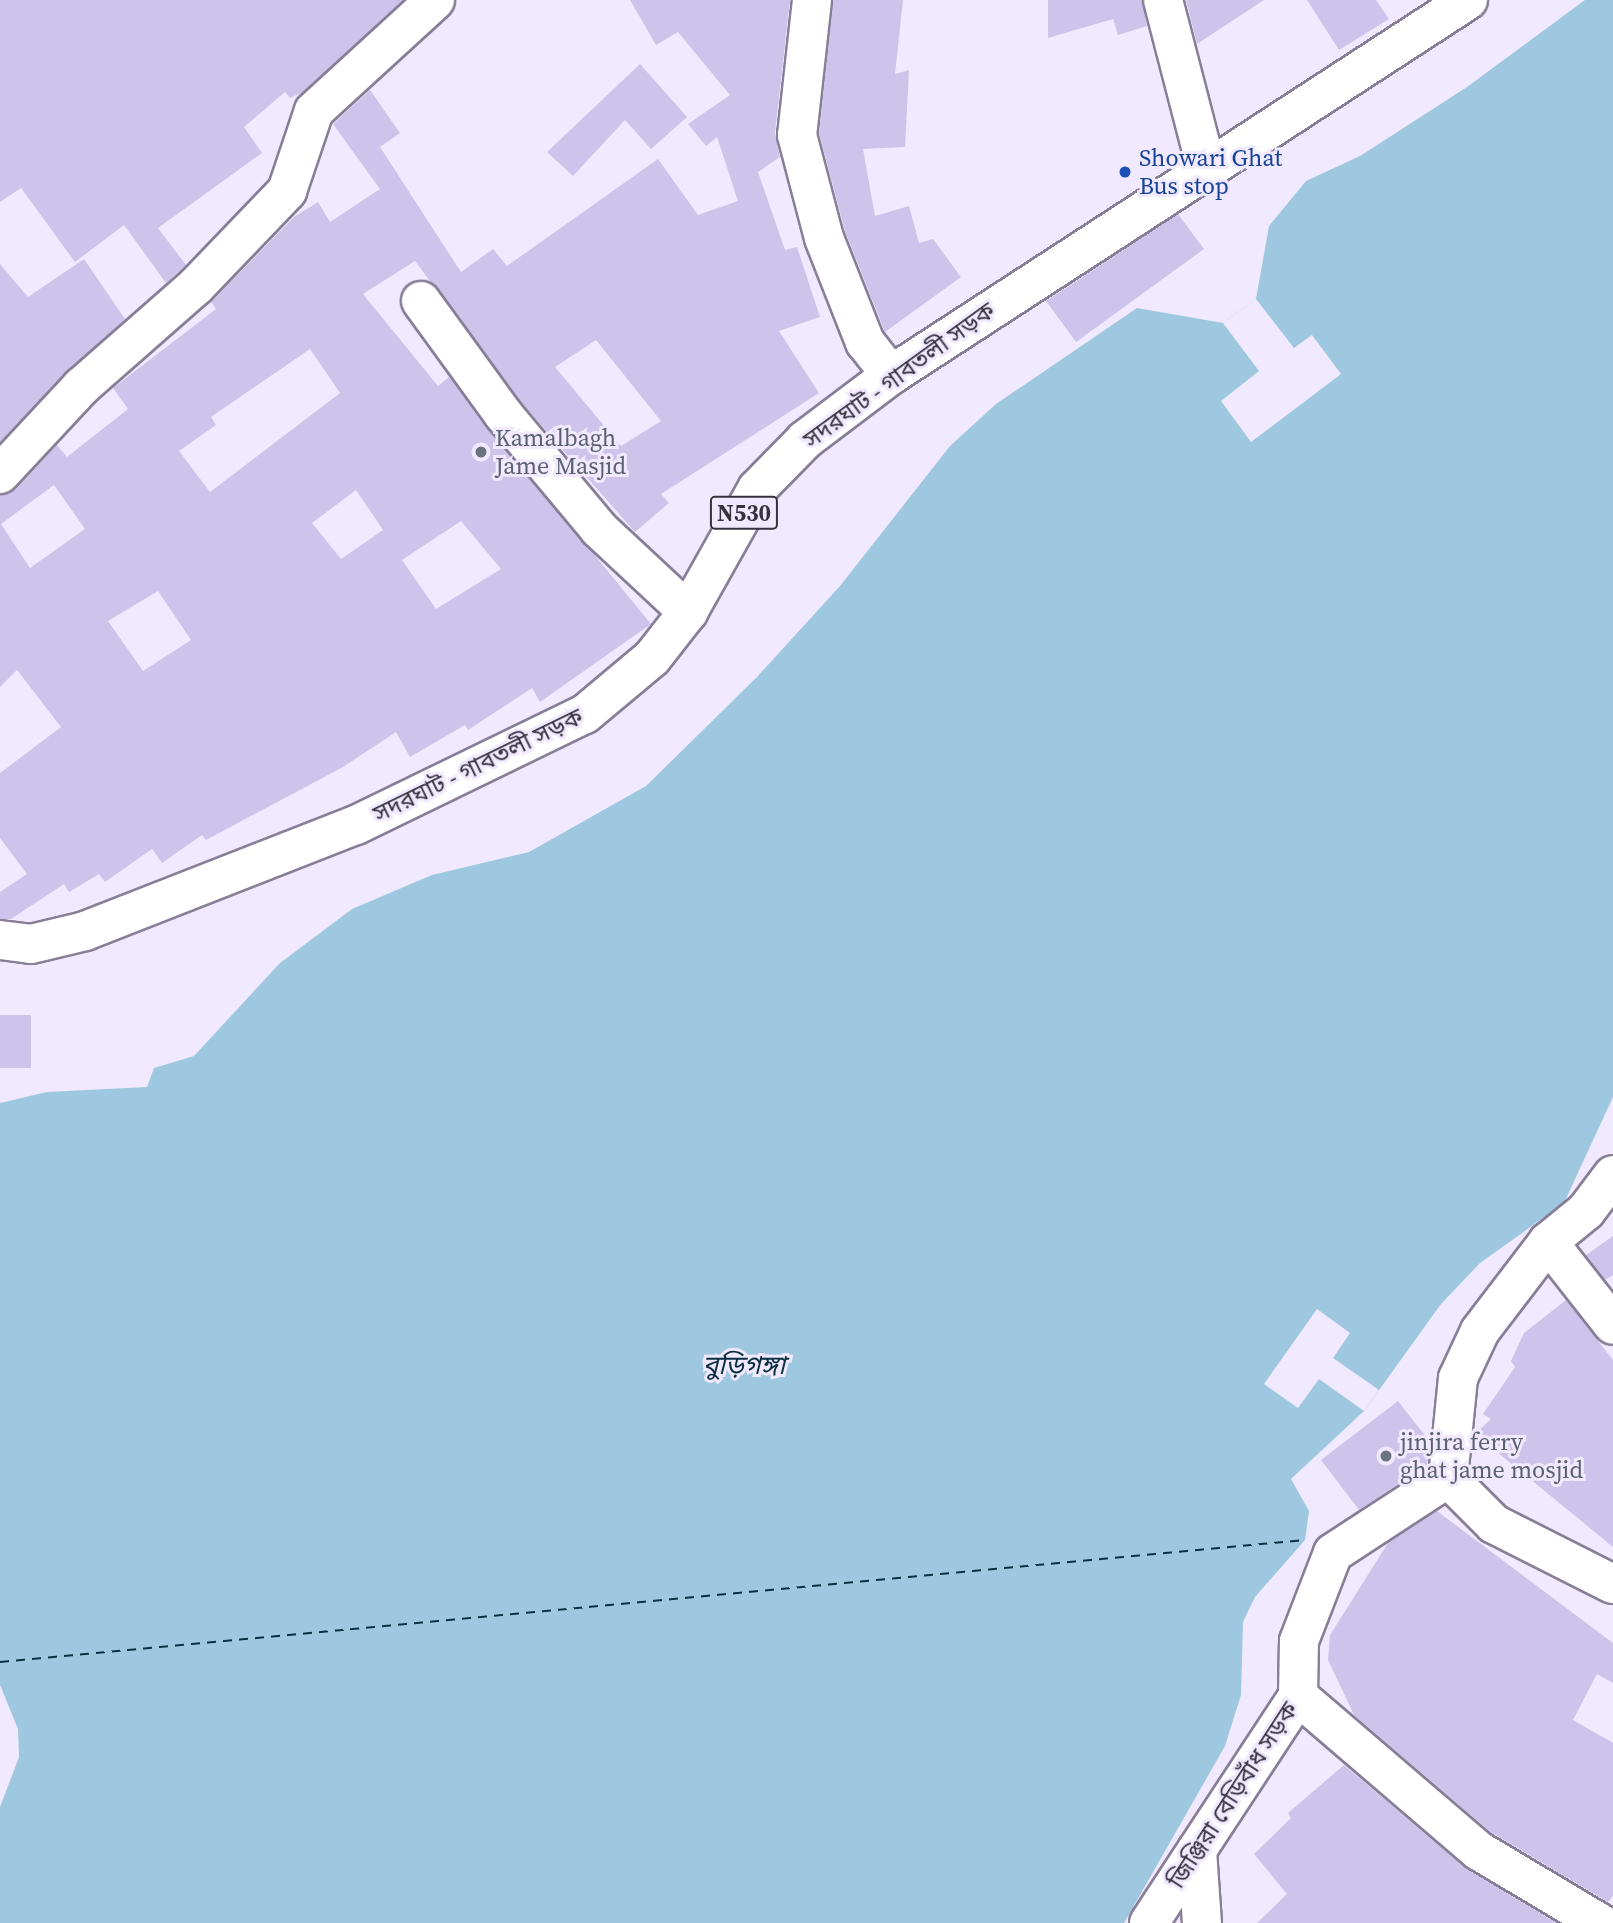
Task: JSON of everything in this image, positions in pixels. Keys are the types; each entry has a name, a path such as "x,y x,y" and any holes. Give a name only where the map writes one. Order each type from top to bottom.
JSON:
{"main road":[{"path":"0,474 81,387 196,286 287,191 314,111 435,0"},
{"path":"1163,0 1206,166"},
{"name":"সদরঘাট - গাবতলী সড়ক","path":"0,940 30,944 85,932 356,825 585,714 652,658 688,611 757,489 805,440 891,375 1206,166 1468,0"},
{"path":"816,2 797,135 830,251 865,342 891,375"},
{"path":"421,301 503,414 599,529 688,611"},
{"path":"1613,1175 1587,1211 1548,1242 1480,1331 1458,1378 1448,1478 1494,1524 1613,1584"},
{"path":"1548,1242 1613,1325"},
{"name":"জিঞ্জিরা বেড়িবাঁধ সড়ক","path":"1149,1923 1298,1696 1299,1641 1319,1547 1448,1478"},
{"path":"1298,1696 1469,1843 1600,1923"},
{"path":"1198,1850 1202,1923"}],"water":[{"name":"বুড়িগঙ্গা","path":"1585,0 1613,0 1613,1097 1564,1203 1480,1263 1441,1304 1364,1411 1291,1479 1309,1511 1305,1540 1255,1597 1243,1622 1241,1695 1225,1746 1124,1923 0,1923 0,1807 19,1757 18,1729 0,1685 0,1103 47,1092 147,1087 154,1068 194,1056 280,963 352,909 432,875 529,852 646,786 757,677 840,586 950,446 996,404 1137,308 1223,323 1256,299 1269,226 1306,181 1360,156 1467,87"}],"pier":[{"path":"1256,299 1294,348 1312,335 1341,374 1251,442 1221,401 1259,371 1223,323"},
{"path":"1317,1309 1350,1333 1333,1358 1379,1390 1364,1411 1319,1379 1298,1408 1264,1384"}],"building":[{"path":"0,0 403,0 303,92 290,98 285,92 244,127 262,153 158,228 186,265 166,283 124,225 75,262 21,188 0,202"},
{"path":"630,0 790,0 775,133 780,157 758,172 785,250 797,247 820,317 779,331 819,393 661,494 669,503 635,532 520,401 415,261 363,294 438,386 449,377 651,624 540,702 532,688 468,730 465,725 410,757 396,732 343,767 206,840 202,835 162,863 152,849 105,882 99,874 69,892 64,884 11,919 0,919 0,892 27,874 0,838 0,773 61,727 17,670 0,687 0,495 16,489 57,445 67,457 128,409 113,388 216,309 211,302 294,217 318,202 330,222 380,189 333,124 370,90 400,133 380,147 461,272 493,249 507,266 658,159 698,215 738,201 717,137 706,146 688,124 730,95 678,32 656,45","holes":["596,340 661,421 621,446 555,367","310,349 340,393 210,492 179,451 216,425 211,417","54,485 85,529 30,568 1,524","356,490 383,530 341,559 312,523","461,521 501,569 436,609 402,560","158,591 191,640 143,671 108,621"]},
{"path":"833,0 903,0 895,74 909,70 905,147 863,149 875,216 909,206 919,243 933,239 961,277 885,332 845,231 819,133"},
{"path":"1048,0 1142,0 1147,26 1118,35 1113,19 1048,38"},
{"path":"1186,0 1264,0 1197,44"},
{"path":"1307,0 1376,0 1389,19 1339,50"},
{"path":"640,64 687,117 651,149 625,120 573,176 547,152"},
{"path":"1178,214 1204,249 1076,342 1046,301"},
{"path":"84,259 125,319 0,442 0,264 28,297"},
{"path":"0,1015 31,1015 31,1068 0,1068"},
{"path":"1613,1236 1613,1275 1605,1280 1586,1255"},
{"path":"1566,1300 1613,1360 1613,1547 1475,1434 1491,1419 1483,1414 1515,1367 1511,1361 1524,1333"},
{"path":"1398,1401 1430,1442 1427,1465 1359,1510 1321,1460"},
{"path":"1437,1511 1613,1643 1613,1683 1597,1674 1573,1720 1613,1743 1613,1896 1608,1902 1492,1833 1354,1715 1328,1660 1330,1635 1388,1543"},
{"path":"1344,1765 1465,1868 1557,1923 1257,1923 1287,1894 1254,1854 1291,1818 1288,1813"}],"ferry route":[{"path":"0,1662 1305,1540"}],"place":[{"name":"Showari Ghat Bus stop","path":"1125,172"},
{"name":"Kamalbagh Jame Masjid","path":"481,452"},
{"name":"jinjira ferry ghat jame mosjid","path":"1386,1456"}]}
